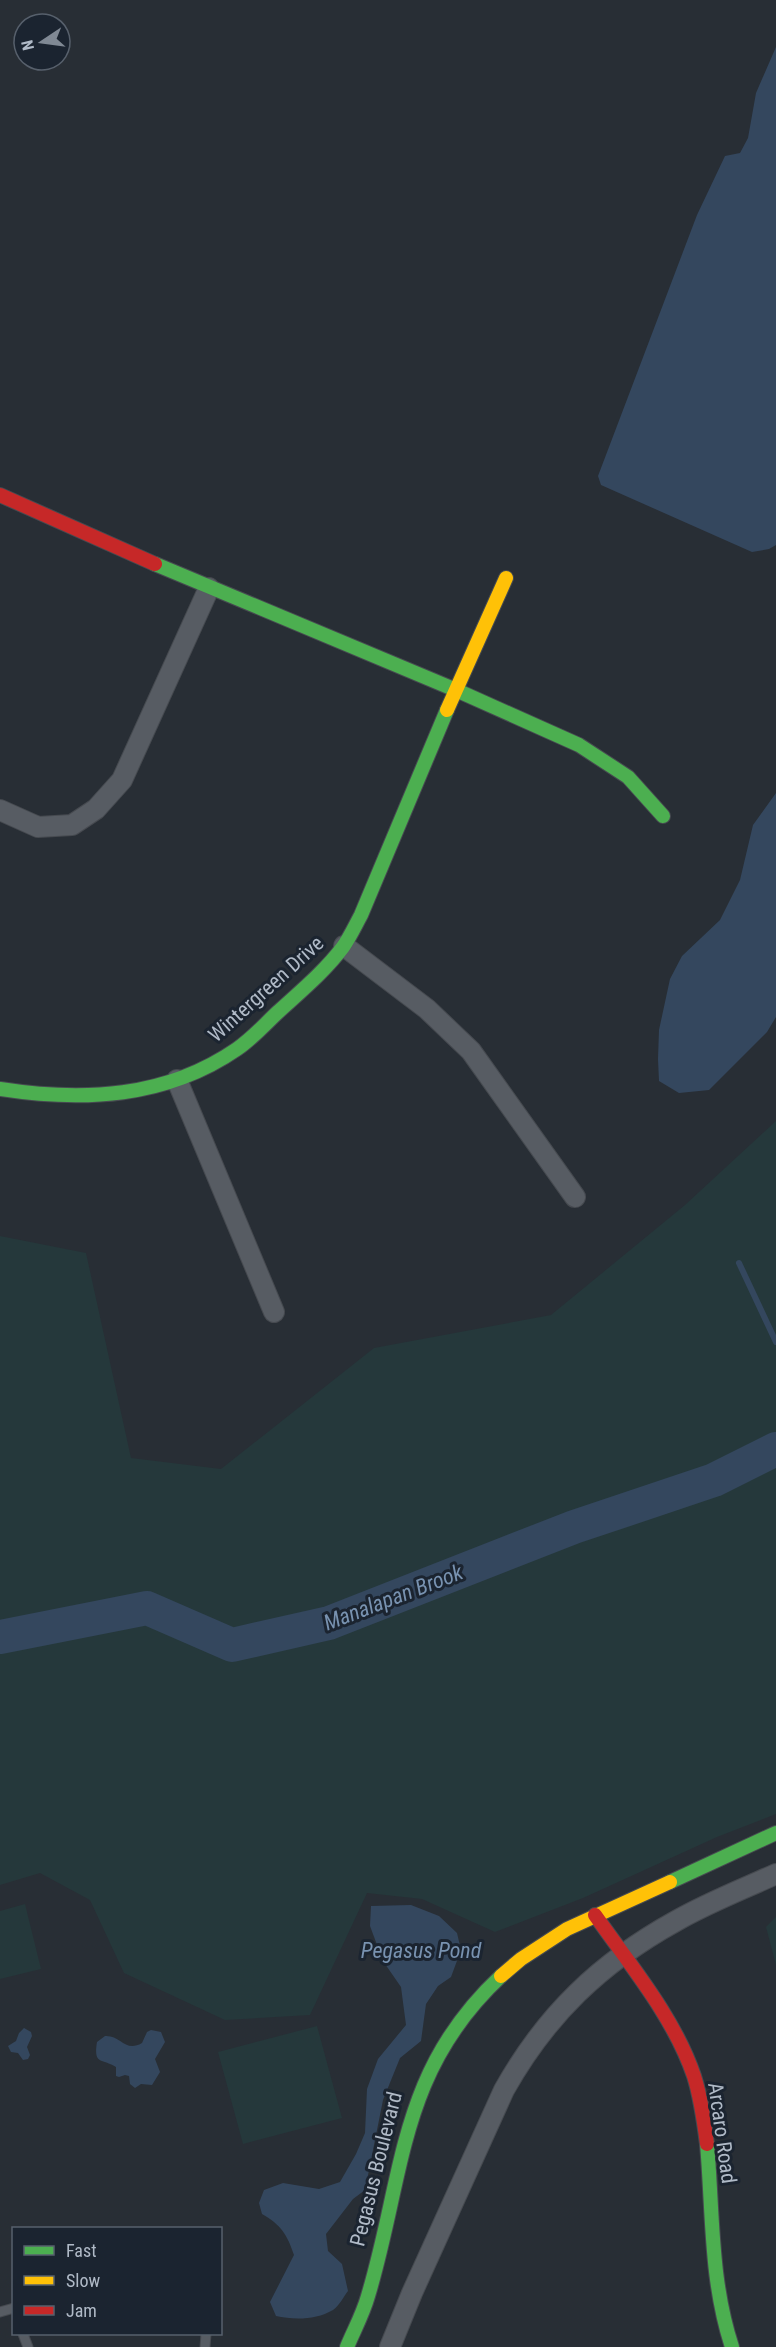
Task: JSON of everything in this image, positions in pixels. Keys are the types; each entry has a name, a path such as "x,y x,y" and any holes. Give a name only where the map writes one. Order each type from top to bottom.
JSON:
{"street":[{"path":"0,495 209,588 456,690 579,745 628,777 663,816"},
{"name":"Wintergreen Drive","path":"0,1089 71,1098 118,1095 159,1086 205,1070 239,1048 318,975 344,946 361,915 506,578"},
{"path":"0,810 38,827 72,825 96,809 122,780 209,588"},
{"path":"344,946 428,1009 471,1051 575,1197"},
{"path":"177,1080 274,1312"},
{"name":"Pegasus Boulevard","path":"347,2347 368,2298 411,2119 421,2088 440,2050 458,2022 497,1978 542,1942 776,1833"},
{"path":"390,2347 489,2121 521,2060 544,2027 570,1999 622,1955 678,1919 776,1874"},
{"name":"Arcaro Road","path":"595,1916 668,2024 687,2061 700,2096 718,2292 732,2347"}],"shaded area":[{"path":"776,1121 776,1814 717,1837 583,1898 495,1932 422,1899 367,1893 310,2015 225,2020 124,1973 90,1900 40,1873 0,1885 0,1236 86,1253 131,1458 221,1469 374,1348 551,1315 685,1205"},
{"path":"25,1904 41,1969 0,1979 0,1911"},
{"path":"776,1917 776,1965 766,1927"},
{"path":"317,2026 342,2118 243,2144 218,2052"}],"water":[{"path":"776,47 776,545 769,549 752,552 601,485 598,476 697,215 725,156 740,153 748,138 756,93"},
{"path":"776,793 776,1017 767,1032 709,1090 679,1093 659,1081 659,1030 670,979 682,956 720,920 740,880 753,825"},
{"name":"Pegasus Pond","path":"411,1905 439,1916 457,1933 461,1950 451,1977 438,1986 426,2004 421,2041 400,2058 383,2100 365,2190 353,2199 326,2234 328,2251 342,2264 348,2291 335,2308 319,2316 290,2318 276,2316 270,2302 294,2255 289,2241 274,2222 262,2214 259,2203 264,2190 283,2183 319,2189 340,2182 356,2154 365,2133 367,2089 378,2059 406,2025 401,1987 383,1961 370,1926 371,1906"},
{"path":"24,2028 31,2032 32,2036 27,2047 30,2055 28,2059 23,2060 18,2053 11,2052 8,2046 16,2041"},
{"path":"151,2030 161,2032 165,2042 155,2059 160,2072 152,2085 141,2084 135,2088 130,2084 129,2076 116,2076 116,2067 100,2060 96,2055 97,2042 105,2036 115,2038 127,2045 136,2046 142,2043 147,2032"}],"waterway":[{"path":"739,1263 776,1342"},
{"name":"Manalapan Brook","path":"0,1637 147,1608 232,1645 329,1623 574,1527 714,1480 776,1449"}],"traffic: fast":[{"path":"155,564 456,690 579,745 628,777 663,816"},
{"path":"0,1089 31,1093 93,1095 153,1087 182,1078 210,1065 248,1040 321,973 348,939 361,915 447,710"},
{"path":"670,1882 776,1833"},
{"path":"347,2347 368,2296 399,2166 423,2087 442,2049 467,2012 501,1976"},
{"path":"707,2144 716,2272 732,2347"}],"traffic: slow":[{"path":"447,710 506,578"},
{"path":"501,1976 521,1959 567,1929 670,1882"}],"traffic: jam":[{"path":"0,495 155,564"},
{"path":"595,1915 650,1992 675,2033 699,2093 707,2144"}]}
